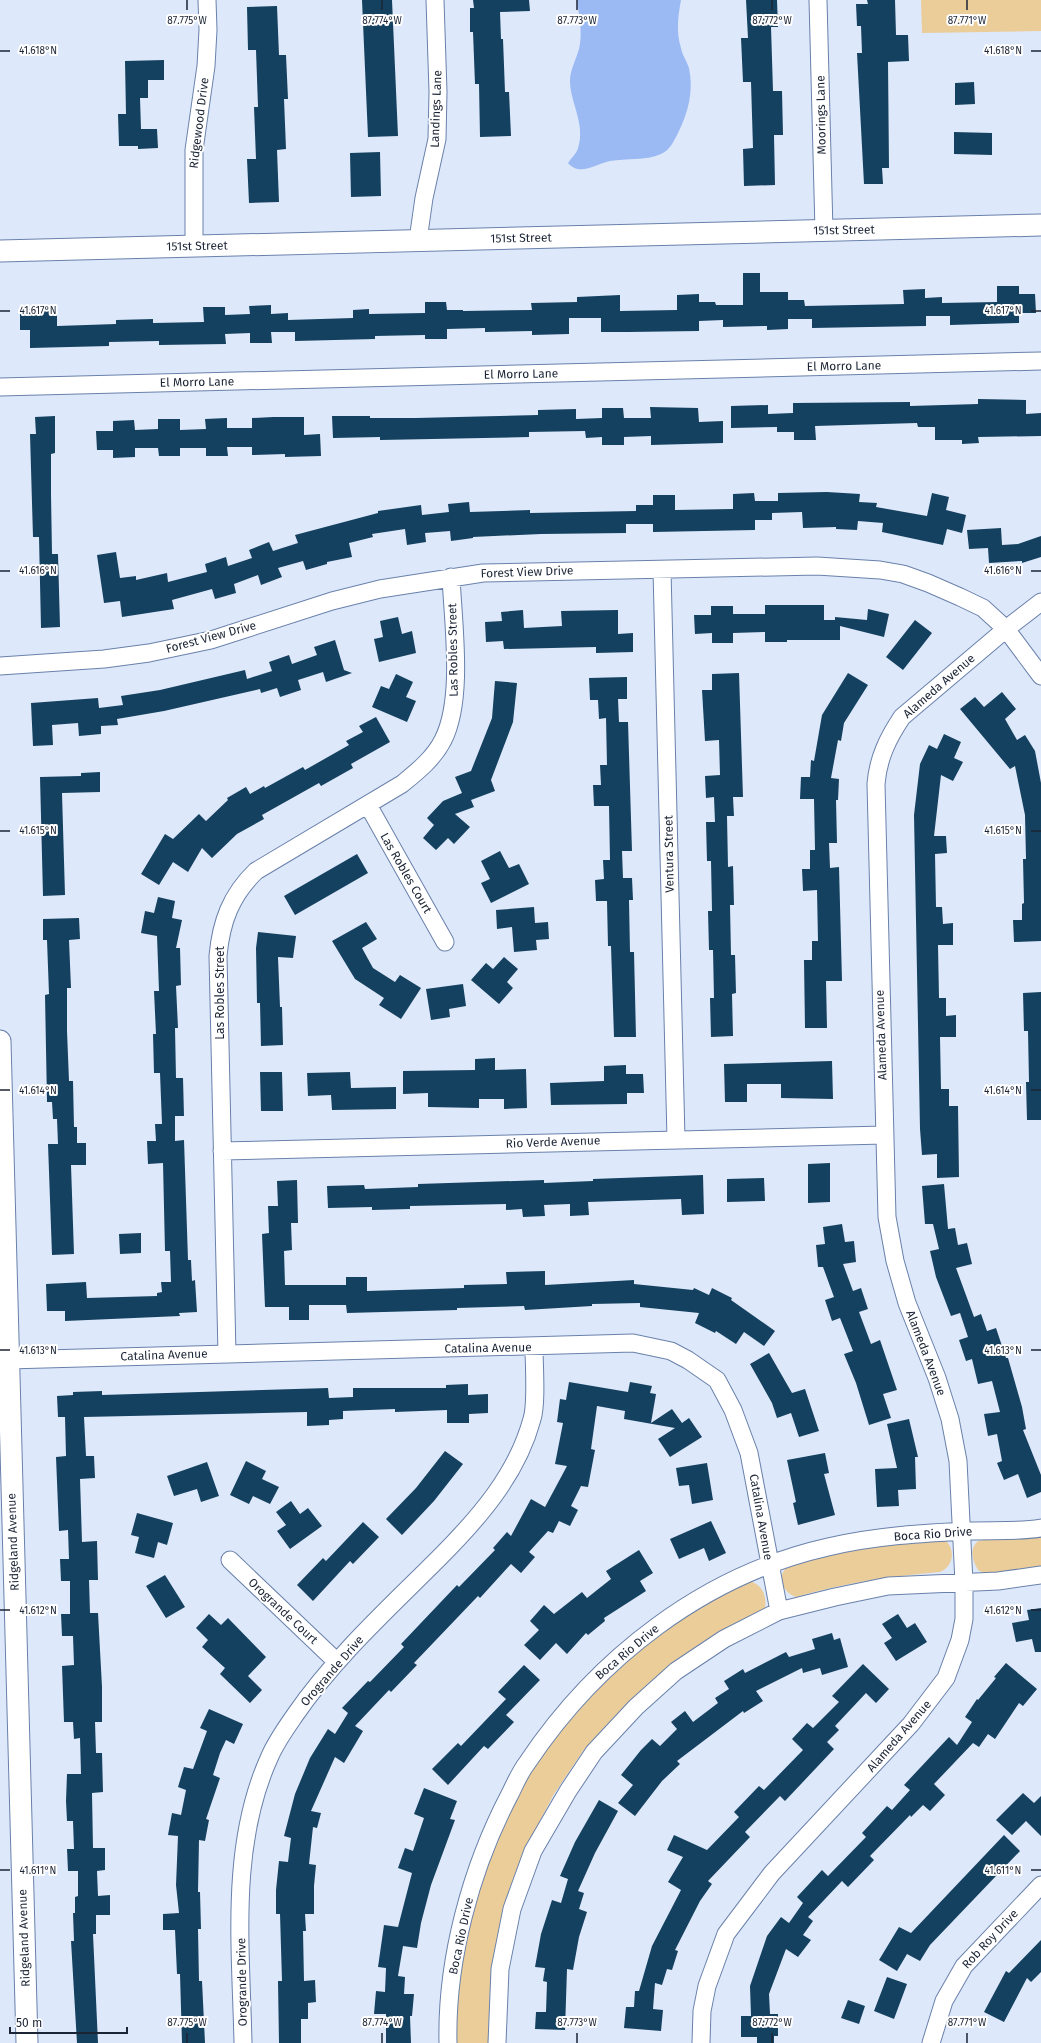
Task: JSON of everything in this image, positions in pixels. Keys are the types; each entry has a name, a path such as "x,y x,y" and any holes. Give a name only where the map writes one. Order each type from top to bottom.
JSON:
{"street":[{"name":"Ridgewood Drive","path":"194,246 194,150 206,66 208,30 207,0"},
{"name":"Landings Lane","path":"418,240 424,198 437,139 438,92 436,0"},
{"name":"Moorings Lane","path":"818,0 824,230"},
{"name":"151st Street","path":"0,251 1041,225"},
{"name":"El Morro Lane","path":"0,387 1041,361"},
{"name":"Forest View Drive","path":"0,666 104,659 149,653 211,640 332,601 380,589 451,577 490,573 817,566 880,570 903,574 928,583 983,608 1006,629 1041,676"},
{"name":"Ventura Street","path":"662,570 676,1139"},
{"name":"Las Robles Street","path":"227,1354 218,956 224,920 232,902 243,884 256,871 402,784 417,772 432,756 443,740 450,724 455,683 451,577"},
{"path":"1006,629 1041,602"},
{"name":"Alameda Avenue","path":"701,2043 702,2011 706,1986 726,1934 772,1873 912,1724 946,1678 960,1640 964,1619 964,1583 958,1461 950,1419 923,1338 907,1303 895,1261 888,1217 884,1135 875,807 879,764 891,734 902,717 1006,629"},
{"name":"Las Robles Court","path":"368,805 445,942"},
{"name":"Ridgeland Avenue","path":"0,1042 2,1205 8,1360 27,2043"},
{"name":"Rio Verde Avenue","path":"222,1151 884,1135"},
{"name":"Catalina Avenue","path":"8,1360 534,1347 633,1343 671,1351 717,1380 733,1410 749,1453 779,1611"},
{"name":"Orogrande Drive","path":"243,2043 240,1922 242,1865 250,1811 270,1755 312,1691 337,1662 463,1534 495,1496 520,1452 533,1417 534,1347"},
{"name":"Boca Rio Drive","path":"448,2043 453,1966 471,1887 496,1821 526,1764 561,1717 597,1676 636,1642 677,1611 730,1581 770,1563 828,1546 895,1536 1041,1528"},
{"name":"Orogrande Court","path":"230,1560 337,1662"},
{"path":"497,2043 500,1969 512,1909 533,1850 568,1791 594,1752 636,1707 676,1671 724,1639 779,1611 888,1586 938,1582 964,1583 998,1581 1041,1575"},
{"name":"Rob Roy Drive","path":"931,2043 944,2002 964,1966 1041,1885"}],"shaded area":[{"path":"921,0 1041,0 1041,31 922,33"},
{"path":"1041,1531 1041,1567 986,1574 978,1570 974,1562 972,1551 978,1541"},
{"path":"942,1538 950,1546 952,1556 949,1565 940,1572 868,1581 796,1597 787,1591 782,1583 782,1574 789,1566 864,1545"},
{"path":"750,1581 758,1585 763,1591 765,1608 693,1650 649,1683 614,1717 583,1751 554,1794 530,1840 497,1944 490,1987 488,2043 453,2043 455,1984 488,1849 530,1767 600,1680 676,1620"}],"water":[{"path":"577,0 681,0 678,18 678,36 689,68 691,85 689,102 682,125 675,139 667,150 661,154 649,158 610,161 583,169 573,167 568,163 577,150 580,139 579,122 572,97 570,81 581,37"}],"building":[{"path":"362,0 392,0 398,136 368,137"},
{"path":"473,0 529,0 530,11 500,12 501,39 503,39 505,92 509,92 511,136 480,137 479,84 475,84 473,32 470,32 470,8 474,8"},
{"path":"746,0 777,0 778,27 771,27 773,91 782,91 783,135 774,135 775,185 744,186 743,149 753,148 751,82 743,82 741,38 748,38"},
{"path":"867,0 895,0 896,35 908,35 909,61 888,62 889,168 882,168 883,184 864,184 857,53 862,53 861,26 857,26 856,4 868,4"},
{"path":"277,6 279,55 286,55 288,99 284,99 286,149 277,150 279,202 249,203 247,159 256,159 254,107 258,107 256,50 248,50 247,7"},
{"path":"164,60 164,80 148,80 148,98 140,98 141,129 157,129 158,148 138,149 138,146 119,146 118,114 126,114 125,61"},
{"path":"974,82 975,104 955,105 955,83"},
{"path":"954,132 992,133 992,155 954,154"},
{"path":"380,152 381,196 351,197 350,153"},
{"path":"743,273 760,273 760,292 788,292 788,300 804,300 805,306 904,304 903,290 925,289 925,298 942,297 942,303 997,302 997,286 1019,286 1019,294 1035,294 1036,313 1019,313 1019,323 950,325 950,316 926,316 926,326 812,328 812,319 788,319 788,329 767,330 767,326 723,327 723,320 699,321 699,331 628,332 601,332 601,318 569,318 569,334 532,335 532,331 485,332 485,328 447,329 447,339 425,339 425,335 375,336 375,339 295,341 295,332 271,332 272,343 250,343 250,333 225,334 226,344 159,345 159,341 109,342 109,346 30,348 30,330 20,330 20,309 57,308 57,326 116,324 116,320 153,319 153,323 204,322 203,307 225,307 225,315 250,314 249,306 271,305 271,314 288,313 288,320 353,318 353,310 369,309 369,314 425,313 425,302 446,302 447,310 532,310 531,303 577,302 577,297 620,295 620,311 677,310 677,295 699,294 699,302 715,302 716,305 743,305"},
{"path":"978,399 1026,400 1026,414 1041,413 1041,436 978,437 979,443 962,444 962,440 935,440 935,427 918,427 917,423 815,426 816,440 794,440 794,432 777,432 777,427 731,428 731,406 768,405 768,414 793,413 793,403 910,402 910,406 978,404"},
{"path":"650,407 698,408 699,422 723,421 723,443 651,445 651,436 624,437 624,445 602,445 602,437 586,438 585,431 529,432 529,437 380,440 380,437 333,438 332,416 416,418 538,415 538,410 576,409 576,419 602,418 602,408 623,408 624,418 651,418"},
{"path":"55,416 55,453 51,454 52,554 58,554 60,627 41,628 39,537 33,537 30,434 36,434 35,417"},
{"path":"304,417 304,435 320,434 321,456 285,457 285,454 252,455 252,447 227,447 228,456 206,456 206,448 180,448 180,456 159,456 158,448 135,448 135,457 113,458 113,450 97,450 96,431 113,431 113,421 134,420 135,430 158,429 158,419 180,419 180,430 206,429 205,419 227,418 227,428 252,428 252,418"},
{"path":"827,492 860,494 859,502 877,503 876,507 927,516 932,493 949,497 946,510 966,515 962,533 947,529 943,545 882,532 883,523 858,521 857,530 836,529 836,527 803,528 802,512 772,513 772,520 755,520 755,530 653,532 653,524 626,524 626,533 541,534 473,537 451,541 450,531 425,533 426,542 407,545 405,529 372,534 373,537 349,543 352,557 327,562 327,564 306,570 303,561 278,568 282,577 261,585 258,575 234,584 236,593 215,599 212,589 172,600 174,609 122,617 120,601 104,603 97,555 116,552 120,578 136,576 136,580 167,573 168,582 207,572 205,564 226,557 228,566 252,558 249,550 269,542 273,551 298,543 295,535 378,513 378,511 421,505 422,515 449,512 448,504 469,502 470,512 530,510 530,513 636,511 636,505 653,505 653,495 675,495 675,510 733,509 733,494 754,493 755,501 778,501 778,493"},
{"path":"1001,528 1002,545 1018,544 1041,536 1041,557 1022,563 1022,561 989,563 988,548 969,549 967,530"},
{"path":"765,605 824,605 824,620 835,620 835,617 867,620 868,609 889,614 884,637 840,626 840,640 787,640 787,642 765,642 765,632 733,633 733,643 712,643 712,633 695,634 694,615 711,615 711,606 733,606 733,614 765,614"},
{"path":"523,610 524,628 562,626 561,611 618,610 618,634 633,633 633,652 596,653 596,647 504,649 503,641 486,642 485,622 502,621 501,612"},
{"path":"398,617 402,634 412,631 416,653 379,662 374,639 383,637 380,621"},
{"path":"915,620 932,633 903,670 886,657"},
{"path":"335,640 344,670 352,673 326,682 323,672 298,680 301,690 280,697 277,688 261,693 260,689 164,711 117,719 118,725 101,726 101,734 79,736 78,723 52,725 53,745 33,746 31,703 98,698 99,708 123,705 121,696 160,690 245,670 247,679 272,671 269,662 289,655 292,664 317,655 314,647"},
{"path":"739,673 743,797 733,797 734,816 727,816 728,867 733,866 734,905 730,905 731,955 735,955 736,993 732,994 733,1036 711,1037 710,998 714,998 713,950 709,950 708,911 712,911 711,861 707,861 706,822 715,822 714,797 706,798 705,776 720,775 719,740 705,741 702,690 712,690 712,674"},
{"path":"848,673 868,685 844,723 841,741 838,740 831,778 839,779 838,800 836,800 837,843 829,843 830,868 839,867 842,981 826,981 827,1028 805,1028 804,960 812,960 812,941 818,941 817,890 803,891 802,869 810,869 810,850 815,850 814,799 800,799 801,777 810,777 811,760 814,761 822,715"},
{"path":"396,674 413,682 406,697 416,701 407,722 372,707 381,686 389,689"},
{"path":"627,677 627,699 618,699 619,722 628,722 632,851 622,851 623,878 632,878 633,900 629,900 630,952 634,952 636,1037 614,1037 611,946 608,946 607,901 596,901 595,880 604,879 603,860 610,860 609,806 594,806 593,785 601,785 600,765 607,765 606,718 599,719 598,700 590,700 589,678"},
{"path":"495,681 517,683 513,722 491,780 495,791 471,800 474,807 455,814 470,827 454,844 448,838 436,850 423,838 434,825 427,818 443,801 462,793 455,777 471,771 492,718"},
{"path":"1002,692 1016,709 1005,719 1017,740 1025,735 1035,751 1041,783 1041,941 1014,942 1013,920 1022,920 1022,904 1024,903 1023,859 1026,859 1025,815 1015,766 1010,769 960,709 975,697 984,707"},
{"path":"376,717 390,742 351,764 353,768 321,786 319,783 262,815 264,819 237,834 212,858 202,848 188,872 173,862 159,885 141,874 165,834 173,839 199,814 206,821 228,800 227,798 246,787 250,794 264,786 265,788 303,767 305,770 349,745 346,741 363,732 359,726"},
{"path":"944,734 961,742 954,758 963,762 953,781 941,775 934,836 946,836 947,853 935,854 936,907 942,907 943,924 953,923 953,945 938,945 939,998 946,998 946,1016 956,1015 956,1037 940,1037 941,1089 949,1089 949,1106 958,1106 959,1177 937,1178 937,1154 922,1155 920,1129 914,815 920,764 929,745 937,749"},
{"path":"100,772 100,792 62,793 65,895 43,896 40,777 81,776 81,773"},
{"path":"500,851 509,868 519,864 529,884 491,903 481,883 490,879 481,861"},
{"path":"357,854 368,873 295,915 284,896"},
{"path":"158,897 175,901 172,918 182,920 176,948 180,948 181,985 176,986 178,1028 175,1028 176,1078 183,1078 184,1116 175,1116 175,1141 184,1140 188,1260 191,1260 192,1281 195,1280 197,1312 179,1313 180,1316 65,1321 65,1311 47,1311 46,1284 86,1282 87,1298 157,1296 157,1293 162,1292 161,1282 171,1282 170,1251 165,1251 163,1163 148,1164 147,1141 156,1141 155,1124 162,1124 160,1073 154,1073 153,1034 156,1034 154,991 159,991 157,936 141,933 145,911 154,913"},
{"path":"534,907 535,923 548,922 549,939 536,940 537,950 514,952 512,927 497,929 496,910"},
{"path":"79,918 80,939 69,940 71,988 67,988 67,1031 69,1081 73,1081 74,1127 77,1127 77,1143 86,1143 86,1165 71,1165 74,1254 52,1255 48,1144 58,1144 57,1119 53,1119 52,1102 47,1102 45,995 49,994 47,940 43,940 43,919"},
{"path":"366,922 377,939 362,948 373,968 395,982 400,975 421,988 401,1019 379,1005 384,998 355,979 332,941"},
{"path":"258,932 296,936 293,958 278,957 283,1045 261,1046 260,1003 257,1003 256,948"},
{"path":"504,957 518,969 507,982 513,988 499,1004 471,980 486,963 493,969"},
{"path":"463,984 466,1006 449,1009 450,1017 431,1020 426,989"},
{"path":"1041,992 1041,1120 1027,1120 1026,1082 1029,1082 1028,1031 1024,1031 1023,993"},
{"path":"495,1058 495,1070 526,1069 527,1108 504,1109 504,1099 479,1099 479,1108 428,1107 428,1093 403,1094 403,1071 475,1070 475,1059"},
{"path":"832,1061 833,1099 781,1098 781,1084 747,1084 747,1102 725,1102 724,1064"},
{"path":"626,1065 626,1074 643,1074 644,1093 627,1093 627,1104 551,1105 550,1083 604,1081 604,1066"},
{"path":"260,1072 282,1072 283,1111 261,1111"},
{"path":"350,1072 351,1088 396,1087 396,1109 332,1110 331,1095 308,1096 307,1073"},
{"path":"830,1163 830,1202 808,1203 808,1164"},
{"path":"703,1175 704,1214 682,1215 681,1199 588,1202 589,1215 570,1216 570,1204 544,1205 545,1216 523,1217 522,1209 506,1210 506,1204 410,1206 410,1209 372,1210 372,1207 328,1208 327,1186 364,1185 365,1189 418,1187 418,1184 544,1180 544,1183 593,1181 593,1179"},
{"path":"764,1178 765,1201 727,1202 727,1179"},
{"path":"297,1180 298,1223 291,1223 292,1250 284,1251 285,1285 346,1285 346,1277 367,1277 367,1291 464,1288 464,1285 507,1284 506,1272 545,1271 545,1285 634,1280 634,1284 693,1290 694,1288 709,1295 712,1288 732,1298 731,1300 775,1331 764,1346 744,1332 736,1344 716,1331 715,1333 695,1323 699,1313 640,1307 640,1303 592,1304 592,1306 525,1310 524,1306 457,1308 457,1310 347,1313 346,1305 309,1305 309,1320 289,1320 289,1307 265,1307 262,1234 269,1233 268,1206 278,1206 277,1181"},
{"path":"944,1184 948,1229 955,1228 958,1245 967,1243 972,1264 956,1268 974,1317 981,1314 987,1331 996,1328 1006,1358 1008,1358 1022,1407 1026,1429 1023,1430 1041,1475 1041,1492 1027,1498 1018,1474 1004,1480 997,1463 1002,1461 997,1434 988,1436 984,1414 1000,1412 992,1381 978,1384 972,1359 966,1361 959,1340 968,1337 960,1313 951,1316 936,1277 930,1251 939,1249 933,1224 925,1224 922,1186"},
{"path":"842,1224 845,1242 854,1241 856,1262 843,1264 853,1291 861,1288 868,1309 859,1312 871,1344 880,1340 897,1390 883,1394 891,1418 869,1425 856,1383 844,1354 853,1351 840,1318 832,1321 825,1300 834,1297 823,1267 818,1267 816,1245 825,1244 823,1227"},
{"path":"141,1233 141,1253 120,1254 119,1234"},
{"path":"769,1353 792,1393 805,1389 819,1431 799,1437 791,1413 777,1418 772,1403 750,1364"},
{"path":"569,1382 628,1392 630,1382 652,1386 650,1393 656,1394 651,1423 672,1409 682,1423 689,1418 702,1437 670,1457 658,1439 675,1428 624,1419 625,1411 597,1406 591,1449 595,1450 588,1487 581,1486 571,1506 578,1510 570,1526 559,1521 553,1533 548,1531 529,1552 535,1557 521,1573 511,1564 480,1598 478,1596 414,1663 417,1665 391,1692 389,1690 355,1726 363,1731 344,1763 335,1757 311,1811 321,1813 317,1828 313,1827 309,1864 316,1865 314,1914 305,1914 306,1931 303,1931 304,1981 315,1980 316,2002 308,2003 308,2019 301,2019 301,2043 279,2043 278,1981 282,1981 280,1914 276,1914 276,1890 279,1861 288,1862 291,1838 284,1836 295,1794 310,1758 328,1729 335,1734 348,1713 342,1708 404,1647 401,1644 457,1585 459,1587 495,1550 493,1548 507,1532 511,1536 531,1499 545,1507 567,1466 555,1464 563,1423 557,1422 560,1399 566,1400"},
{"path":"468,1384 468,1395 488,1394 488,1413 469,1414 469,1423 447,1423 447,1410 395,1412 395,1409 343,1411 343,1419 329,1420 329,1425 307,1426 307,1412 84,1417 86,1456 94,1456 95,1478 80,1479 82,1542 97,1541 98,1580 89,1580 90,1613 98,1613 102,1687 102,1722 95,1722 96,1753 102,1753 103,1792 92,1793 93,1848 105,1848 105,1870 97,1871 98,1896 110,1895 110,1915 96,1915 96,1934 93,1934 98,2043 77,2043 71,1941 74,1941 73,1913 75,1913 75,1897 78,1896 78,1871 68,1871 67,1849 74,1849 73,1821 67,1821 66,1801 67,1774 81,1774 80,1738 74,1739 73,1722 64,1722 62,1666 74,1665 73,1636 62,1636 61,1614 70,1614 70,1581 61,1581 60,1559 69,1559 68,1530 59,1531 56,1457 66,1456 65,1417 58,1417 57,1396 73,1395 73,1392 102,1391 102,1395 328,1388 329,1398 353,1397 353,1388 446,1388 446,1385"},
{"path":"909,1419 918,1457 915,1457 916,1489 898,1490 899,1506 877,1507 875,1469 897,1468 887,1424"},
{"path":"445,1451 463,1464 434,1501 402,1535 386,1519 416,1488"},
{"path":"825,1453 829,1473 824,1474 835,1515 798,1525 793,1503 796,1502 787,1460"},
{"path":"246,1461 266,1471 262,1479 279,1487 270,1504 253,1496 249,1504 230,1495"},
{"path":"207,1462 219,1496 201,1502 197,1489 174,1496 167,1476"},
{"path":"707,1463 713,1500 692,1504 689,1485 679,1486 676,1468"},
{"path":"291,1501 300,1514 308,1508 322,1526 290,1549 277,1531 286,1525 276,1512"},
{"path":"137,1513 173,1523 167,1545 158,1542 154,1558 135,1553 139,1537 131,1535"},
{"path":"711,1521 726,1553 709,1561 704,1548 679,1559 670,1539"},
{"path":"363,1522 379,1537 353,1564 350,1561 313,1601 297,1585 323,1558 326,1561"},
{"path":"639,1550 653,1573 640,1581 646,1591 604,1618 605,1621 588,1635 586,1633 567,1654 556,1643 540,1660 524,1645 539,1630 530,1621 544,1605 554,1614 582,1592 587,1598 611,1579 606,1571"},
{"path":"165,1575 185,1607 166,1618 146,1586"},
{"path":"1041,1608 1041,1652 1035,1652 1032,1639 1016,1642 1012,1623 1029,1620 1027,1610"},
{"path":"209,1614 221,1625 228,1618 266,1657 248,1676 262,1690 250,1703 220,1674 225,1668 202,1647 208,1640 196,1628"},
{"path":"898,1614 907,1628 915,1623 927,1642 896,1661 884,1643 892,1638 882,1624"},
{"path":"832,1633 834,1640 840,1638 848,1667 822,1675 820,1668 803,1673 802,1668 756,1691 763,1701 744,1713 743,1711 677,1761 680,1764 662,1781 635,1816 618,1803 633,1785 621,1775 652,1739 660,1746 677,1729 671,1722 685,1711 693,1722 718,1703 715,1698 729,1689 724,1681 743,1669 745,1673 786,1652 789,1657 815,1649 812,1639"},
{"path":"1006,1663 1037,1689 1023,1706 1019,1703 995,1739 988,1734 979,1747 973,1743 934,1784 945,1795 930,1811 923,1805 911,1817 910,1815 870,1856 874,1860 848,1887 842,1881 808,1917 813,1921 803,1935 811,1940 798,1957 786,1949 769,1994 770,2014 778,2014 778,2036 774,2036 774,2043 757,2043 757,2037 741,2037 741,2016 751,2016 750,1986 767,1936 781,1917 789,1923 803,1903 797,1897 822,1870 828,1876 866,1837 862,1833 887,1806 892,1810 910,1790 904,1785 949,1737 957,1745 972,1722 965,1717 977,1699 978,1700 996,1678 994,1677"},
{"path":"863,1664 889,1689 876,1703 866,1693 835,1726 839,1730 827,1742 834,1749 785,1801 780,1796 745,1832 750,1837 708,1881 712,1884 700,1901 675,1950 678,1951 672,1970 667,1969 662,1985 655,1983 653,2009 663,2010 661,2031 624,2028 626,2007 634,2007 635,1991 639,1991 652,1946 681,1890 668,1882 683,1857 667,1850 674,1835 707,1850 739,1817 734,1812 759,1786 764,1790 803,1750 792,1739 807,1723 813,1728 839,1702 832,1696"},
{"path":"524,1665 540,1680 506,1715 514,1722 488,1749 484,1746 448,1785 432,1769 458,1743 461,1746 506,1699 498,1692"},
{"path":"209,1709 243,1724 234,1744 226,1740 220,1753 213,1775 220,1778 206,1819 209,1820 205,1841 199,1840 198,1892 200,1892 201,1929 198,1929 199,1981 202,1981 205,2043 182,2043 180,1974 177,1974 175,1930 163,1930 163,1914 179,1913 176,1885 178,1836 168,1835 172,1813 181,1815 186,1790 178,1787 184,1767 193,1769 207,1731 200,1728"},
{"path":"424,1788 457,1801 450,1819 455,1820 431,1885 421,1923 417,1948 403,1946 398,1976 405,1977 404,1994 414,1994 412,2016 410,2016 411,2043 386,2043 386,2014 374,2014 376,1991 385,1992 386,1968 378,1967 384,1925 398,1927 412,1873 398,1868 405,1848 413,1851 424,1818 414,1814"},
{"path":"1023,1793 1034,1803 1041,1796 1041,1836 1026,1821 1012,1835 996,1820"},
{"path":"599,1800 618,1811 595,1853 578,1891 584,1893 579,1909 587,1912 579,1937 573,1970 567,1969 565,2030 535,2029 536,2012 546,2012 547,1982 543,1981 545,1968 535,1967 541,1934 552,1900 561,1903 568,1879 560,1876 575,1842"},
{"path":"1004,1835 1020,1851 930,1945 920,1961 907,1954 897,1971 879,1960 899,1927 911,1933"},
{"path":"1041,1940 1041,1972 1031,1982 1027,1978 1004,2022 984,2012 1006,1971 1009,1973"},
{"path":"887,1977 907,1984 894,2019 874,2011"},
{"path":"848,2000 865,2006 859,2024 841,2018"}]}
